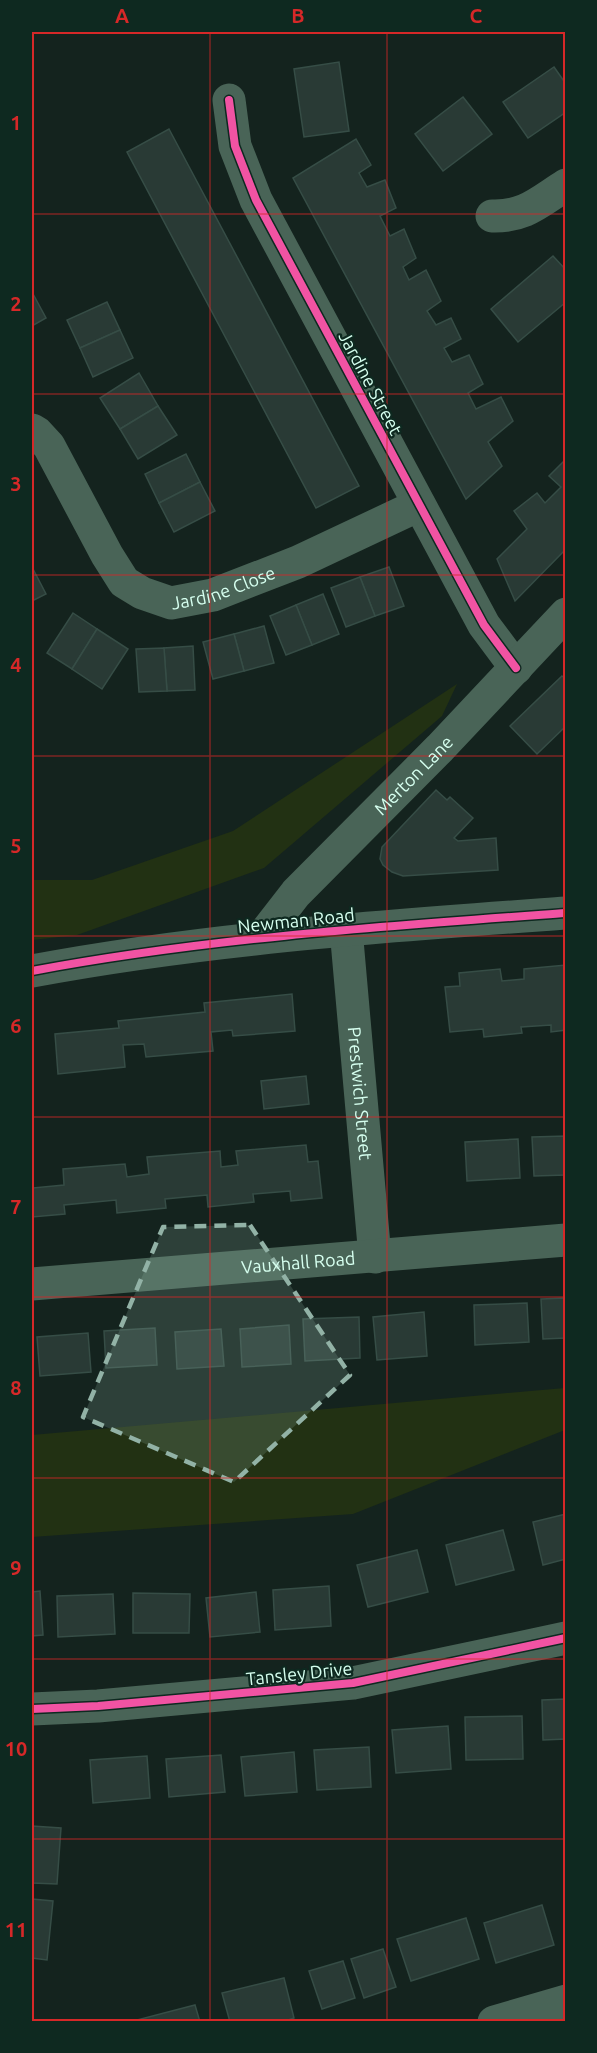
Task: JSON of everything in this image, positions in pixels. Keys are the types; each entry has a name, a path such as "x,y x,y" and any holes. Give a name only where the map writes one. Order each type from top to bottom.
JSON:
{"street":[{"name":"Jardine Street","path":"229,100 236,146 256,200 484,625 516,668"},
{"path":"492,216 523,213 566,185"},
{"name":"Jardine Close","path":"32,430 50,446 107,555 124,582 142,593 171,603 213,595 298,562 419,505"},
{"name":"Merton Lane","path":"262,937 296,893 424,765 566,614"},
{"name":"Newman Road","path":"32,971 109,956 262,937 566,913"},
{"name":"Prestwich Street","path":"346,929 375,1257"},
{"name":"Vauxhall Road","path":"32,1284 566,1240"},
{"name":"Tansley Drive","path":"32,1709 110,1705 353,1683 566,1638"},
{"path":"494,2022 566,2001"}],"highlighted area":[{"path":"250,1225 350,1375 234,1482 83,1417 163,1227"}],"green space":[{"path":"457,684 442,716 264,868 77,935 32,940 32,880 92,880 233,831"},
{"path":"565,1388 565,1430 353,1514 32,1537 32,1435"}],"building":[{"path":"339,62 349,131 304,137 294,69"},
{"path":"554,67 566,84 566,112 528,138 503,102"},
{"path":"463,97 492,134 443,171 415,134"},
{"path":"169,129 359,486 316,508 127,152"},
{"path":"356,139 371,165 359,173 367,187 385,180 396,208 380,216 390,236 404,229 416,258 403,267 409,280 426,270 441,301 427,311 436,325 451,318 461,339 444,348 452,362 469,355 483,384 468,393 476,409 501,397 513,421 488,442 502,466 466,499 293,178"},
{"path":"553,256 566,270 566,302 518,342 491,309"},
{"path":"32,292 46,318 32,326"},
{"path":"107,302 120,330 80,348 67,320"},
{"path":"120,330 133,358 93,377 80,348"},
{"path":"139,373 158,406 120,429 100,398"},
{"path":"158,406 177,435 138,459 120,429"},
{"path":"186,454 200,482 159,503 145,474"},
{"path":"566,459 566,549 515,601 497,559 527,529 514,511 537,493 545,503 561,487 549,476"},
{"path":"200,482 215,511 174,532 159,503"},
{"path":"32,567 46,594 32,601"},
{"path":"389,567 404,606 375,616 360,577"},
{"path":"360,577 375,616 346,627 331,588"},
{"path":"323,594 339,634 312,645 296,605"},
{"path":"296,605 312,645 286,655 270,616"},
{"path":"73,613 97,629 72,669 47,653"},
{"path":"264,626 274,663 244,671 234,634"},
{"path":"97,629 128,649 102,689 72,669"},
{"path":"234,634 244,671 213,679 203,642"},
{"path":"193,646 195,690 167,691 164,648"},
{"path":"164,648 167,691 139,692 136,649"},
{"path":"562,676 566,679 566,726 537,754 510,726"},
{"path":"436,790 447,800 450,797 473,818 454,838 458,841 496,838 498,870 403,876 383,865 380,859 382,847"},
{"path":"566,965 566,1030 551,1032 551,1025 521,1027 522,1033 484,1037 483,1029 450,1032 445,987 460,986 459,973 500,969 502,981 524,979 524,969"},
{"path":"292,994 295,1031 233,1036 232,1030 211,1032 213,1051 146,1057 144,1044 123,1045 125,1067 58,1074 55,1034 119,1028 118,1021 205,1012 204,1003"},
{"path":"306,1076 309,1104 264,1109 261,1081"},
{"path":"566,1136 566,1175 534,1176 532,1137"},
{"path":"518,1139 520,1178 467,1181 465,1142"},
{"path":"306,1145 308,1162 318,1161 322,1198 291,1201 290,1191 253,1194 254,1202 208,1207 207,1195 165,1199 166,1208 117,1213 116,1200 64,1205 65,1214 32,1217 32,1171 33,1188 64,1185 63,1169 125,1164 127,1177 149,1174 147,1157 220,1151 221,1167 238,1165 236,1151"},
{"path":"566,1298 566,1338 543,1339 541,1299"},
{"path":"527,1303 529,1342 475,1345 474,1305"},
{"path":"424,1312 427,1356 377,1360 373,1317"},
{"path":"359,1317 360,1358 305,1361 303,1319"},
{"path":"289,1325 291,1364 242,1367 240,1329"},
{"path":"155,1328 157,1365 106,1368 104,1331"},
{"path":"221,1329 224,1366 177,1369 175,1332"},
{"path":"88,1333 91,1372 40,1376 37,1337"},
{"path":"566,1514 566,1559 543,1565 533,1522"},
{"path":"503,1530 514,1570 456,1585 446,1545"},
{"path":"417,1550 428,1592 368,1607 357,1565"},
{"path":"329,1586 331,1626 275,1630 273,1590"},
{"path":"40,1591 43,1635 32,1636 32,1592"},
{"path":"256,1592 260,1632 210,1637 206,1598"},
{"path":"133,1593 190,1594 189,1633 133,1633"},
{"path":"113,1594 115,1634 58,1637 57,1596"},
{"path":"566,1699 566,1739 543,1740 542,1700"},
{"path":"522,1716 523,1759 466,1760 465,1717"},
{"path":"448,1726 451,1769 396,1773 392,1730"},
{"path":"369,1747 371,1787 317,1790 314,1750"},
{"path":"294,1752 297,1792 245,1796 241,1757"},
{"path":"221,1755 225,1792 169,1797 166,1759"},
{"path":"147,1756 150,1798 93,1803 90,1760"},
{"path":"32,1826 61,1828 57,1884 32,1883"},
{"path":"32,1899 53,1901 47,1960 32,1958"},
{"path":"542,1905 554,1945 496,1963 484,1923"},
{"path":"466,1918 479,1959 411,1981 397,1939"},
{"path":"383,1949 396,1987 364,1998 351,1959"},
{"path":"343,1961 355,1998 322,2009 309,1971"},
{"path":"284,1978 294,2018 282,2022 230,2022 222,1993"},
{"path":"195,2005 200,2022 133,2022 133,2021"}],"cycle path":[{"path":"229,100 235,146 256,200 484,625 516,668"},
{"path":"32,971 231,942 365,928 566,913"},
{"path":"32,1709 98,1706 353,1683 566,1638"}]}
